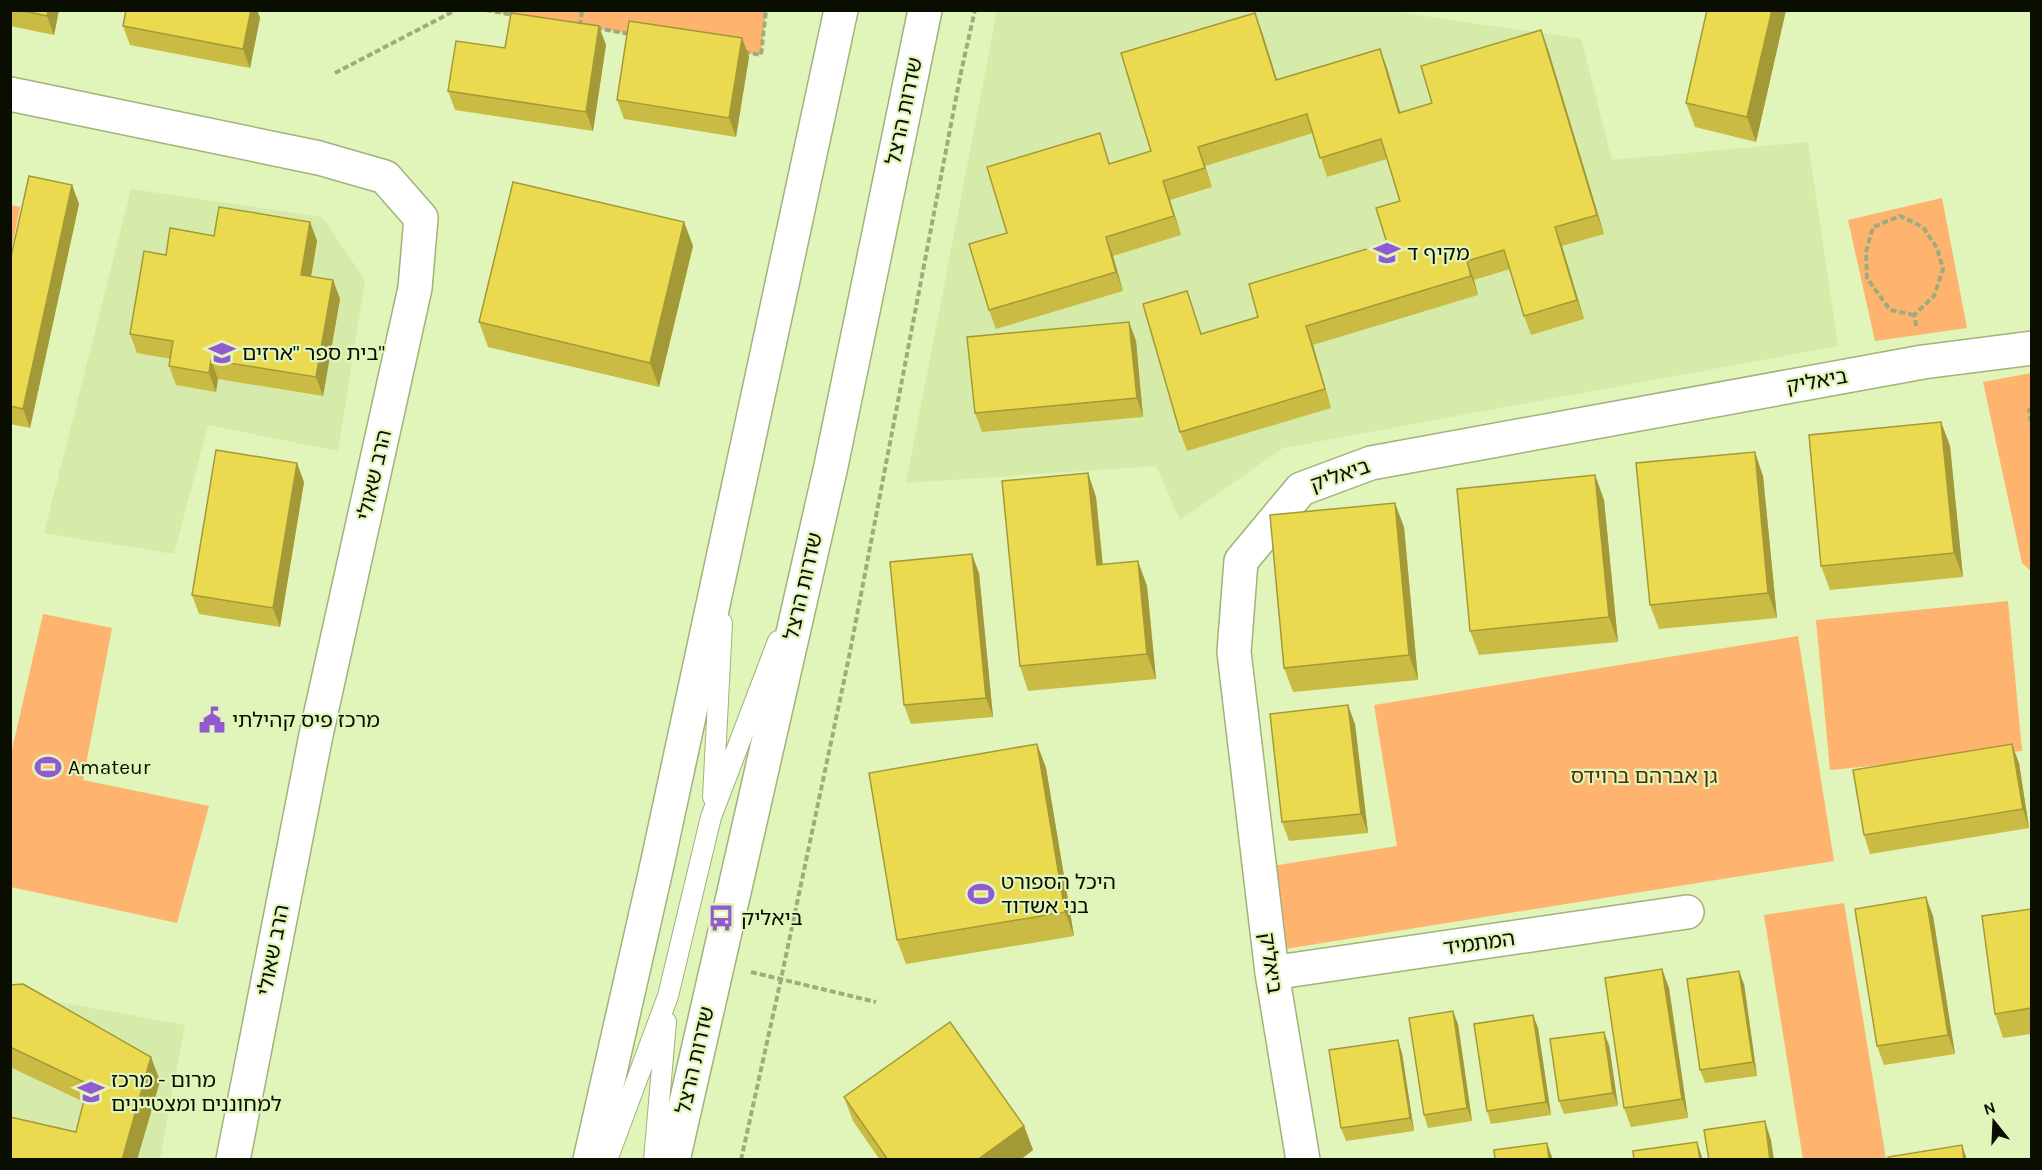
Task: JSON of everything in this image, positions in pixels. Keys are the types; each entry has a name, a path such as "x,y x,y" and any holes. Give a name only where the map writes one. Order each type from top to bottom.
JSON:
{"street":[{"path":"590,1160 659,853 841,10"},
{"name":"שדרות הרצל","path":"673,1160 836,443 925,10"},
{"name":"הרב שאולי","path":"10,94 319,158 385,177 421,218 415,288 316,735 233,1160"},
{"name":"ביאליק","path":"1303,1160 1272,973 1234,652 1241,561 1301,489 1371,463 1923,362 2031,348"},
{"name":"המתמיד","path":"1272,973 1687,912"}],"lane":[{"path":"711,817 726,545"},
{"path":"607,1160 668,996 711,817 810,558"},
{"path":"654,1160 668,996"}],"path":[{"path":"335,73 456,10"},
{"path":"486,10 521,16"},
{"path":"582,10 580,26 636,35"},
{"path":"738,51 761,55 766,10"},
{"path":"741,1160 782,979 849,657 961,72 975,10"},
{"path":"1900,216 1923,227 1937,248 1943,269 1935,296 1914,315 1890,310 1867,278 1866,252 1873,227 1900,216"},
{"path":"1914,315 1923,362"},
{"path":"2031,410 2029,410 2031,430"},
{"path":"717,964 876,1002"}],"shaded area":[{"name":"מקיף ד","path":"1384,10 1581,39 1612,160 1808,142 1838,346 1283,448 1180,520 1156,466 906,483 997,11"},
{"name":"בית ספר \"ארזים\"","path":"131,189 322,217 365,280 338,451 208,425 174,554 44,533"},
{"name":"מרום - מרכז למחוננים ומצטיינים","path":"10,993 185,1025 160,1159 11,1159"}],"green space":[{"path":"486,11 766,11 761,55"},
{"path":"1942,198 1967,328 1875,341 1848,220"},
{"path":"10,205 20,207 11,251"},
{"path":"2032,373 2031,571 2022,563 1983,382"},
{"path":"2008,601 2022,751 1830,770 1816,620"},
{"name":"Amateur","path":"43,614 112,628 83,780 209,806 177,923 11,887 11,754"},
{"name":"גן אברהם ברוידס","path":"1798,636 1834,861 1285,949 1272,866 1397,846 1374,705"},
{"path":"1844,903 1886,1159 1803,1159 1764,915"}],"building":[{"path":"20,10 48,10 47,16"},
{"path":"126,10 251,10 243,49 123,26"},
{"path":"1707,10 1772,10 1747,117 1686,103"},
{"path":"511,13 599,26 586,112 448,91 456,41 505,48"},
{"path":"1255,13 1276,80 1380,49 1399,113 1432,103 1421,66 1541,30 1597,215 1555,227 1577,300 1524,316 1504,250 1467,261 1471,276 1306,326 1325,389 1180,432 1143,304 1187,291 1201,334 1258,317 1249,284 1387,243 1376,208 1400,201 1381,139 1320,158 1307,114 1198,147 1205,168 1163,181 1174,216 1106,237 1116,272 989,310 969,244 1007,233 987,167 1100,133 1109,164 1151,151 1121,53"},
{"path":"629,21 742,38 729,118 617,100"},
{"path":"29,176 72,185 23,409 10,406 10,261"},
{"path":"513,182 684,222 650,363 479,322"},
{"path":"219,207 310,222 301,275 333,280 316,377 211,360 209,373 169,366 173,341 130,334 144,251 166,255 170,228 214,236"},
{"path":"1129,322 1137,398 975,413 967,337"},
{"path":"1941,422 1954,553 1821,566 1809,435"},
{"path":"216,450 297,463 273,608 192,595"},
{"path":"1755,452 1768,593 1650,605 1636,463"},
{"path":"1088,473 1097,565 1138,561 1147,654 1020,666 1002,481"},
{"path":"1595,475 1609,617 1470,631 1457,489"},
{"path":"1395,503 1409,655 1284,668 1270,515"},
{"path":"972,554 986,698 904,705 890,562"},
{"path":"1348,705 1361,814 1282,822 1270,714"},
{"name":"היכל הספורט בני אשדוד","path":"1037,744 1065,912 897,940 869,773"},
{"path":"2012,744 2023,809 1864,835 1853,770"},
{"path":"1926,897 1948,1035 1877,1046 1855,909"},
{"path":"2031,909 2031,1008 1995,1014 1982,916"},
{"path":"1662,969 1682,1099 1624,1108 1605,978"},
{"path":"1739,971 1753,1062 1700,1070 1687,979"},
{"path":"23,984 151,1057 122,1160 10,1160 10,1117 76,1132 88,1084 10,1047 10,985"},
{"path":"1453,1011 1467,1108 1424,1115 1409,1018"},
{"path":"1533,1015 1546,1102 1487,1111 1474,1024"},
{"path":"950,1022 1024,1126 977,1160 888,1160 844,1097"},
{"path":"1604,1032 1613,1093 1559,1101 1550,1039"},
{"path":"1398,1040 1410,1118 1341,1128 1329,1050"},
{"path":"1765,1121 1770,1160 1709,1160 1704,1130"},
{"path":"1697,1142 1700,1160 1634,1160 1633,1151"},
{"path":"1547,1143 1549,1160 1495,1160 1494,1150"},
{"path":"1962,1145 1964,1160 1889,1160 1888,1157"}],"place":[{"name":"מקיף ד","path":"1387,253"},
{"name":"בית ספר \"ארזים\"","path":"222,353"},
{"name":"מרכז פיס קהילתי","path":"212,720"},
{"name":"Amateur","path":"48,767"},
{"name":"היכל הספורט בני אשדוד","path":"981,894"},
{"name":"ביאליק","path":"721,918"},
{"name":"מרום - מרכז למחוננים ומצטיינים","path":"91,1092"}]}
